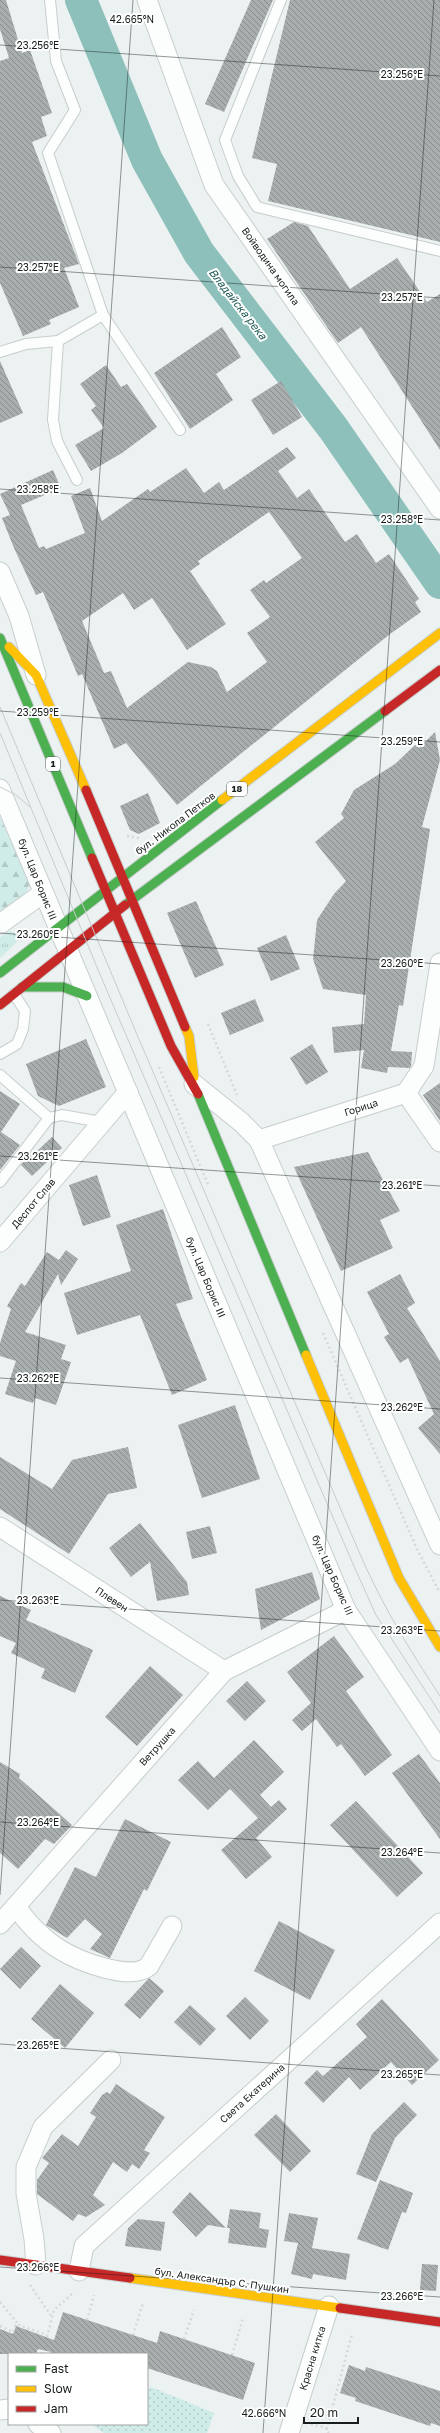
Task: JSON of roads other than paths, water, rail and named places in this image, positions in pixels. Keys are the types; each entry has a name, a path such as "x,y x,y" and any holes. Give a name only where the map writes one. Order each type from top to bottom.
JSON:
{"main road":[{"name":"бул. Никола Петков","path":"0,973 105,889 440,633"},
{"name":"1","path":"0,638 36,675 133,900"},
{"name":"1","path":"0,638 115,913"},
{"name":"18","path":"133,900 440,670"},
{"path":"0,1005 67,950 133,900 189,1036 194,1084"},
{"path":"115,913 171,1046 194,1084 399,1578 440,1647"},
{"path":"18,990 61,985 74,988 87,996"},
{"name":"бул. Александър С. Пушкин","path":"0,2260 440,2322"}],"street":[{"name":"Войводина могила","path":"148,0 214,185 440,508"},
{"path":"0,572 19,616 36,675"},
{"name":"бул. Цар Борис III","path":"0,789 346,1610 440,1751"},
{"path":"0,924 43,892"},
{"path":"440,963 424,1066 406,1093 440,1142"},
{"path":"194,1084 241,1122 259,1140 440,1545"},
{"name":"Деспот Слав","path":"0,1242 128,1092"},
{"name":"Горица","path":"259,1140 406,1093"},
{"name":"Плевен","path":"0,1527 224,1671"},
{"name":"Ветрушка","path":"0,1924 224,1671 346,1610"},
{"path":"16,1906 24,1918 59,1949 90,1963 113,1970 136,1972 144,1971 149,1966 172,1926"},
{"name":"Света Екатерина","path":"78,2271 84,2246 440,1923"},
{"path":"36,2265 34,2239 26,2193 26,2167 43,2127 111,2060"},
{"name":"Красна китка","path":"291,2427 329,2306"},
{"path":"39,2425 51,2433"}],"lane":[{"path":"50,0 56,61 76,110 48,153 103,315 180,430"},
{"path":"281,0 225,140 238,176 257,207 440,251"},
{"path":"0,352 26,344 58,341 103,315"},
{"path":"58,341 53,420 57,441 77,480"},
{"path":"0,1054 17,1044 23,1029 25,1011 18,990"},
{"path":"0,1075 49,1118"},
{"path":"0,1182 49,1118 62,1115 101,1122"}],"waterway":[{"name":"Владайска река","path":"81,0 147,160 199,253 333,428 440,583"}],"tram line":[{"path":"0,707 138,1037 363,1561 380,1597 440,1696"},
{"path":"0,733 99,972 353,1564 376,1615 440,1713"},
{"path":"0,787 16,795 30,807"}]}
